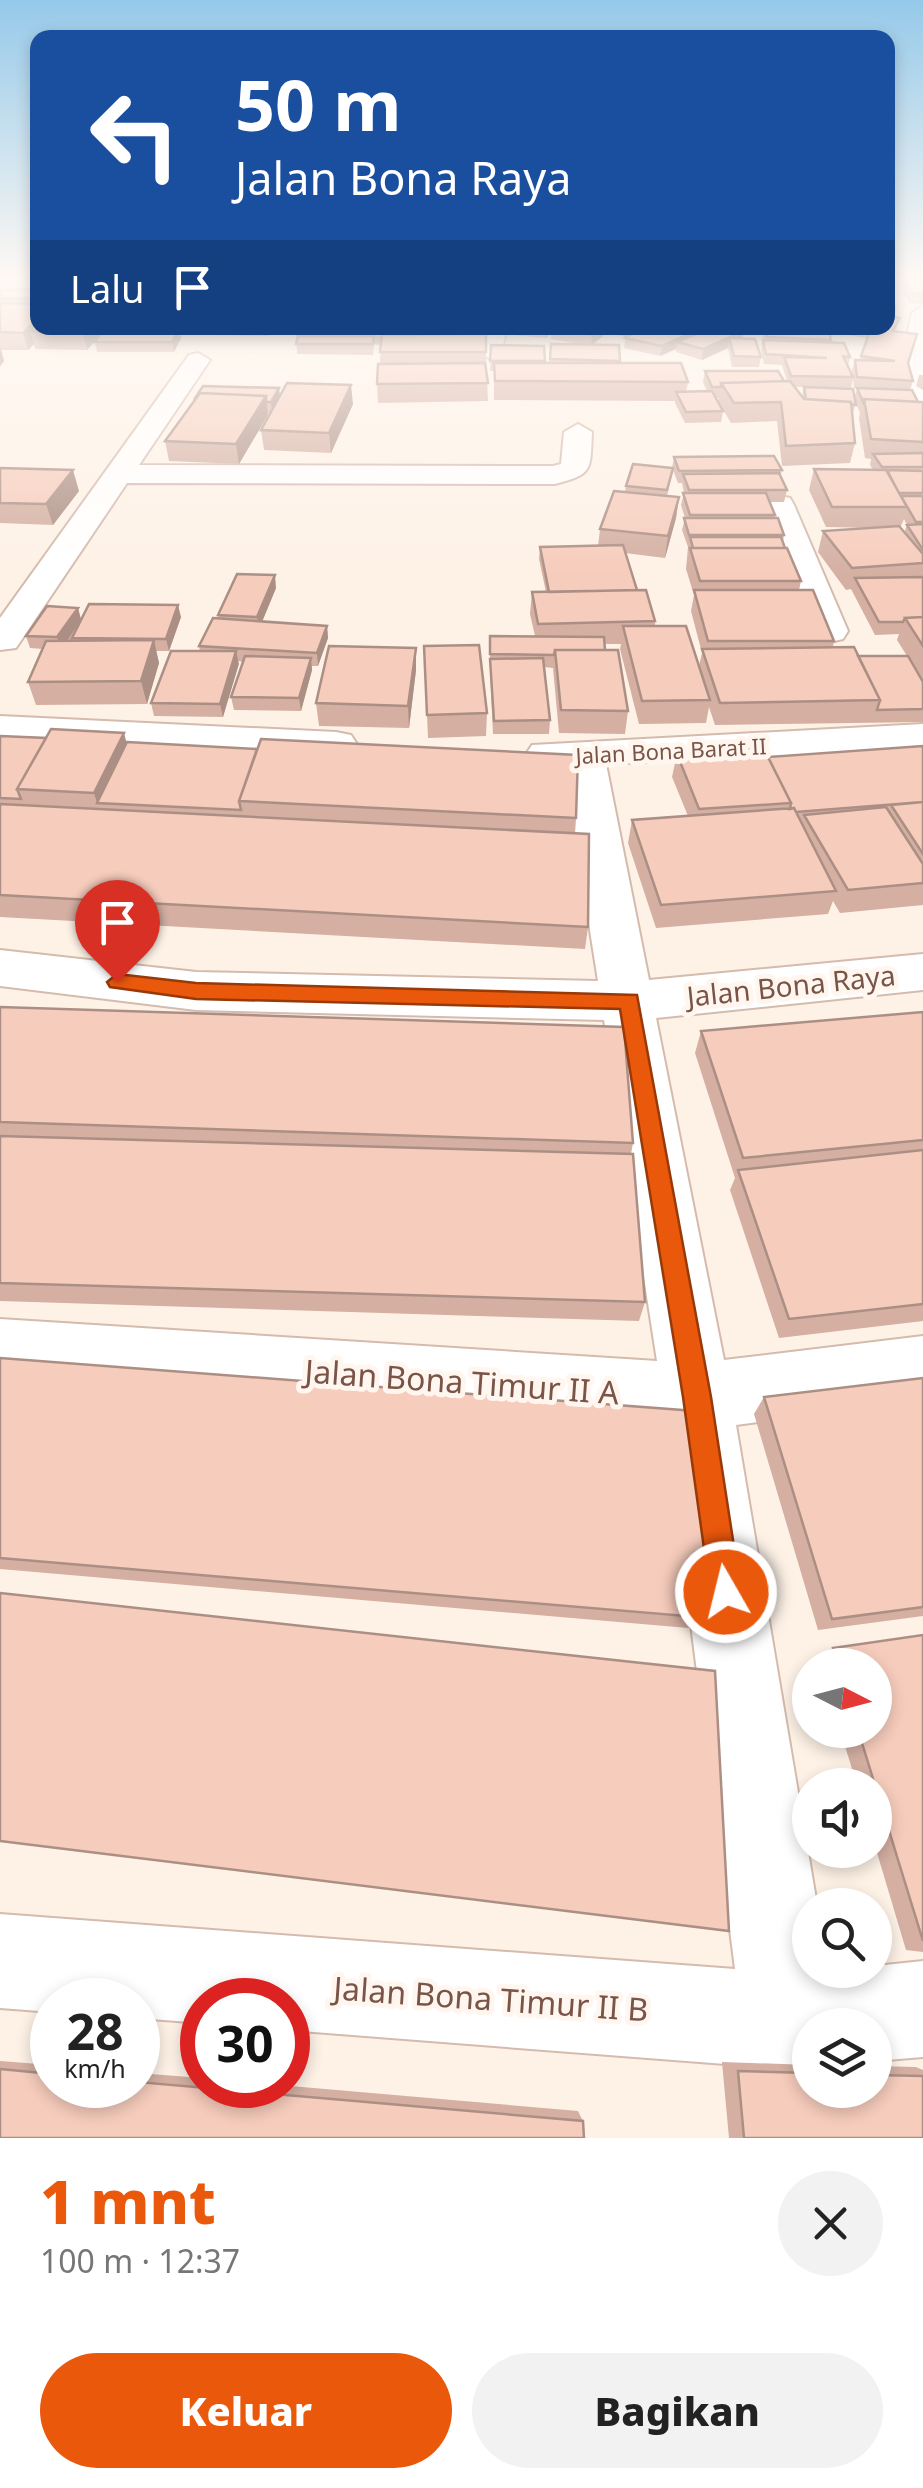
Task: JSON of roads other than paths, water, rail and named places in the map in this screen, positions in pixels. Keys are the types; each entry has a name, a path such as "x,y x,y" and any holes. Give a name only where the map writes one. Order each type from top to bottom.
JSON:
{"street":[{"path":"184,380 118,474 4,683 382,747"},
{"path":"910,380 923,408"},
{"path":"118,474 555,475 574,469 578,432"},
{"path":"779,505 830,631"},
{"path":"790,539 828,538"},
{"name":"Jalan Bona Barat II","path":"516,753 583,755 923,736"},
{"path":"583,755 630,1001 697,1397 788,2021"},
{"name":"Jalan Bona Raya","path":"0,968 196,991 630,1001 923,972"},
{"name":"Jalan Bona Timur II A","path":"0,1351 697,1397 923,1368"},
{"name":"Jalan Bona Timur II B","path":"0,1961 788,2021 923,2009"}]}
